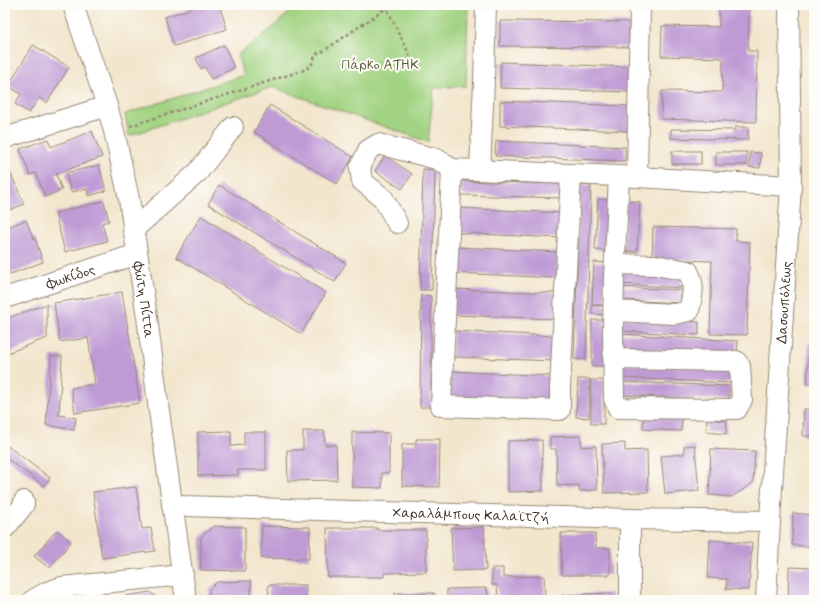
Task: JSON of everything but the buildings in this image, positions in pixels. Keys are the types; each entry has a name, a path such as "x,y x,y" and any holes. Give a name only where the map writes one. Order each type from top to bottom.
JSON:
{"street":[{"name":"Φώτη Πίττα","path":"73,5 107,106 129,199 147,317 186,600"},
{"path":"480,169 486,5"},
{"path":"614,359 736,361 740,366 742,400 737,409 618,408 614,399 614,359 614,311 615,264 628,176 640,5"},
{"name":"Δασουπόλεως","path":"766,600 791,186 789,5"},
{"path":"5,138 107,106"},
{"path":"133,230 198,172 233,127"},
{"path":"397,223 383,198 362,182 360,168 368,150 378,144 437,159 452,169 628,176 791,186"},
{"path":"452,169 442,406 560,410 571,174"},
{"name":"Φωκίδος","path":"5,298 137,254"},
{"path":"614,311 675,314 689,311 693,288 688,271 655,265 615,264"},
{"path":"5,528 24,504 24,501"},
{"name":"Χαραλάμπους Καλαϊτζή","path":"172,505 630,519 770,521"},
{"path":"630,519 630,600"},
{"path":"34,600 47,592 62,587 183,575"}],"path":[{"path":"114,131 304,70 311,66 316,54 322,52 386,6 391,5"},
{"path":"386,6 413,62"}],"green space":[{"name":"Πάρκο ΑΤΗΚ","path":"298,5 468,5 466,86 434,88 428,142 272,87 129,136 125,114 244,75 237,55 271,29"}]}
